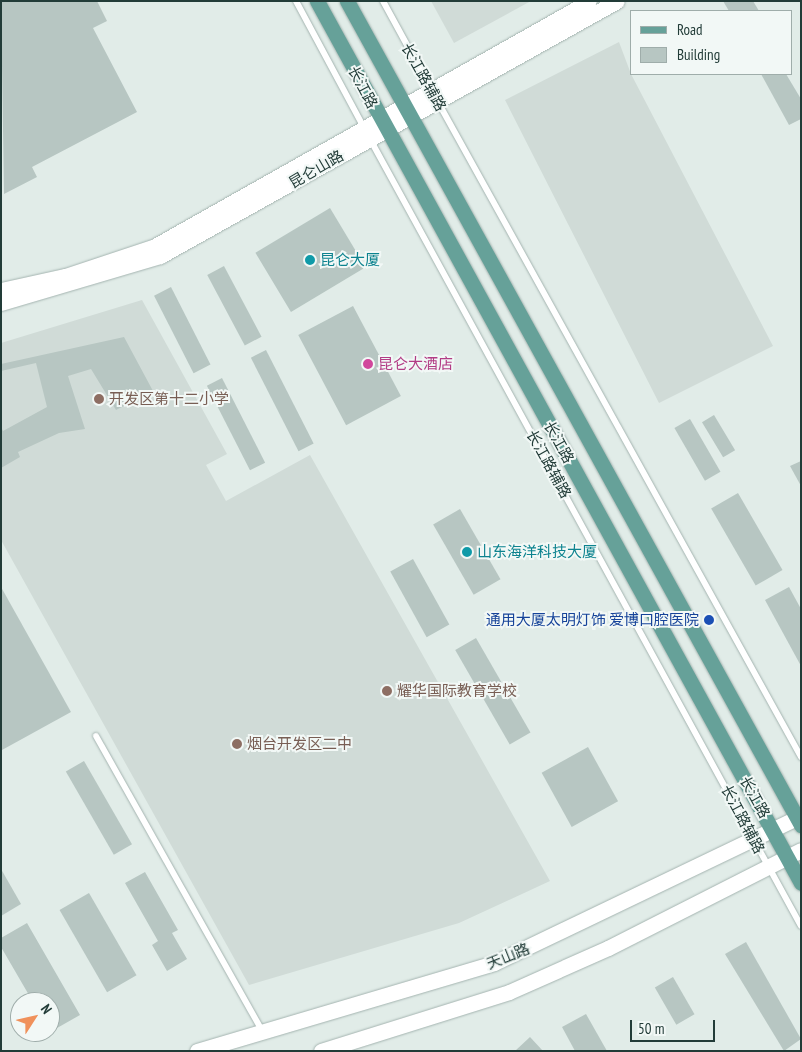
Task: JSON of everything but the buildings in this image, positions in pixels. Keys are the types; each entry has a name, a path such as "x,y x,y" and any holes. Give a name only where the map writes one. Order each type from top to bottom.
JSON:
{"main road":[{"name":"长江路","path":"317,1 801,883"},
{"name":"长江路","path":"347,1 406,113 800,820"}],"street":[{"name":"昆仑山路","path":"435,97 589,1"},
{"name":"昆仑山路","path":"1,290 65,276 155,246 617,1"},
{"name":"昆仑山路","path":"1,303 160,256 367,133"},
{"name":"天山路","path":"197,1051 494,963 754,838 800,820"},
{"path":"321,1051 509,992 801,850"}],"lane":[{"name":"长江路辅路","path":"296,1 801,926"},
{"name":"长江路辅路","path":"382,1 801,757"},
{"path":"96,736 263,1032"}],"shaded area":[{"path":"431,1 531,1 454,43"},
{"path":"619,42 630,75 773,346 659,403 505,100"},
{"path":"142,300 227,454 206,465 226,501 310,455 550,881 459,923 249,985 1,540 1,343"}],"place":[{"name":"昆仑大厦","path":"310,260"},
{"name":"昆仑大酒店","path":"368,364"},
{"name":"开发区第十二小学","path":"99,399"},
{"name":"山东海洋科技大厦","path":"467,552"},
{"name":"通用大厦太明灯饰 爱博口腔医院","path":"709,620"},
{"name":"耀华国际教育学校","path":"387,691"},
{"name":"烟台开发区二中","path":"237,744"}]}
